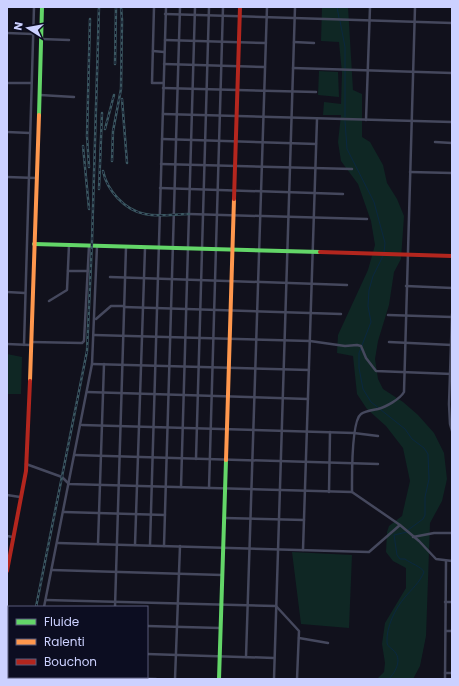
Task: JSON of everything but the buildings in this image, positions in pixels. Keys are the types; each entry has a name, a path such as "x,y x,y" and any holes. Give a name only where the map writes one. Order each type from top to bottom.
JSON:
{"main road":[{"path":"7,571 26,464 42,7"},
{"path":"219,679 240,7"},
{"path":"34,244 452,256"}],"street":[{"path":"24,345 34,7"},
{"path":"154,7 152,83 163,83"},
{"path":"150,545 166,7"},
{"path":"164,546 180,7"},
{"path":"180,487 195,7"},
{"path":"196,459 209,7"},
{"path":"209,488 223,7"},
{"path":"246,657 267,7"},
{"path":"274,679 295,7"},
{"path":"366,120 370,7"},
{"path":"352,492 354,433 361,414 380,409 402,394 405,372 405,315 415,7"},
{"path":"165,14 452,23"},
{"path":"7,33 33,34"},
{"path":"41,39 69,40"},
{"path":"165,40 266,43"},
{"path":"294,42 314,43"},
{"path":"153,51 164,52"},
{"path":"164,64 265,67"},
{"path":"293,68 452,73"},
{"path":"7,83 31,83"},
{"path":"163,88 316,92"},
{"path":"39,95 74,97"},
{"path":"163,114 452,122"},
{"path":"303,550 317,119"},
{"path":"7,132 30,133"},
{"path":"162,139 316,144"},
{"path":"435,142 452,143"},
{"path":"161,164 352,169"},
{"path":"410,172 452,173"},
{"path":"7,177 36,178"},
{"path":"160,188 343,194"},
{"path":"189,214 367,219"},
{"path":"49,301 66,291 69,246"},
{"path":"7,344 24,345 31,343 82,343 84,341 89,246"},
{"path":"44,606 82,424 92,364 97,246"},
{"path":"115,606 126,247"},
{"path":"135,545 145,248"},
{"path":"68,271 88,271"},
{"path":"110,277 347,285"},
{"path":"406,286 452,288"},
{"path":"7,292 25,293"},
{"path":"95,320 106,308 111,306 341,314"},
{"path":"388,315 452,316 452,431"},
{"path":"94,335 285,340 310,341 345,346 360,345 366,358 376,371 451,374"},
{"path":"389,342 452,345"},
{"path":"92,364 309,370"},
{"path":"98,544 104,364"},
{"path":"87,392 308,398"},
{"path":"82,424 307,431 354,433 378,436"},
{"path":"329,492 330,432"},
{"path":"75,455 378,464"},
{"path":"26,464 62,477 69,484 352,492 400,525 419,541 436,559 452,561"},
{"path":"7,495 21,497"},
{"path":"64,512 165,515"},
{"path":"224,518 304,520"},
{"path":"58,543 369,552 400,525"},
{"path":"413,537 434,533 452,533"},
{"path":"7,536 13,537"},
{"path":"175,679 180,546"},
{"path":"445,679 446,561"},
{"path":"52,570 223,575"},
{"path":"46,600 276,606 299,632 298,679"},
{"path":"445,602 452,602"},
{"path":"148,626 221,628"},
{"path":"446,631 452,631"},
{"path":"299,638 328,643"},
{"path":"148,654 274,658"},
{"path":"445,673 452,673"},
{"path":"86,678 156,679"}],"green space":[{"path":"322,7 348,7 353,90 362,94 362,137 370,142 383,165 387,183 397,199 404,216 401,259 394,272 389,305 378,341 375,359 378,379 383,389 403,402 418,415 434,433 444,453 447,479 442,501 430,523 426,636 420,666 413,679 377,679 384,672 385,663 382,644 385,623 406,588 406,568 393,561 386,552 387,532 389,526 402,516 410,481 403,448 386,426 367,409 357,394 353,356 337,353 338,335 368,270 375,245 371,221 358,184 341,161 338,142 341,115 323,115 324,102 341,104 342,73 339,42 321,41"},
{"path":"319,71 338,72 339,97 318,95"},
{"path":"7,354 22,357 21,394 7,394"},
{"path":"292,552 352,555 349,628 301,624"}],"waterway":[{"path":"337,7 339,18"},
{"path":"340,21 345,47 345,117"},
{"path":"345,121 347,149 374,202 385,243 384,253"},
{"path":"383,256 373,276 369,290 368,306 371,322 359,353 359,368 363,389 371,402 405,429 412,439 424,448 428,454 429,479 425,497 425,515 423,519 408,530"},
{"path":"389,679 396,669 398,661 398,657 387,643 388,631 392,618 398,607 424,572 421,568 405,559 400,559 397,555 394,535 407,532"}],"railway":[{"path":"36,606 87,351 99,7"},
{"path":"115,64 116,7"},
{"path":"112,161 113,131 121,89 121,7"},
{"path":"89,167 87,136 90,19"},
{"path":"105,129 114,95"},
{"path":"122,99 127,163"},
{"path":"99,189 102,113"},
{"path":"83,146 89,209"},
{"path":"103,171 108,185 113,192 124,204 137,212 150,215 189,214"}],"traffic: fast":[{"path":"39,115 42,7"},
{"path":"34,244 320,252"},
{"path":"219,679 226,460"}],"traffic: slow":[{"path":"30,381 39,115"},
{"path":"226,460 234,199"}],"traffic: jam":[{"path":"234,199 240,7"},
{"path":"320,252 452,256"},
{"path":"7,571 26,471 30,381"}]}
